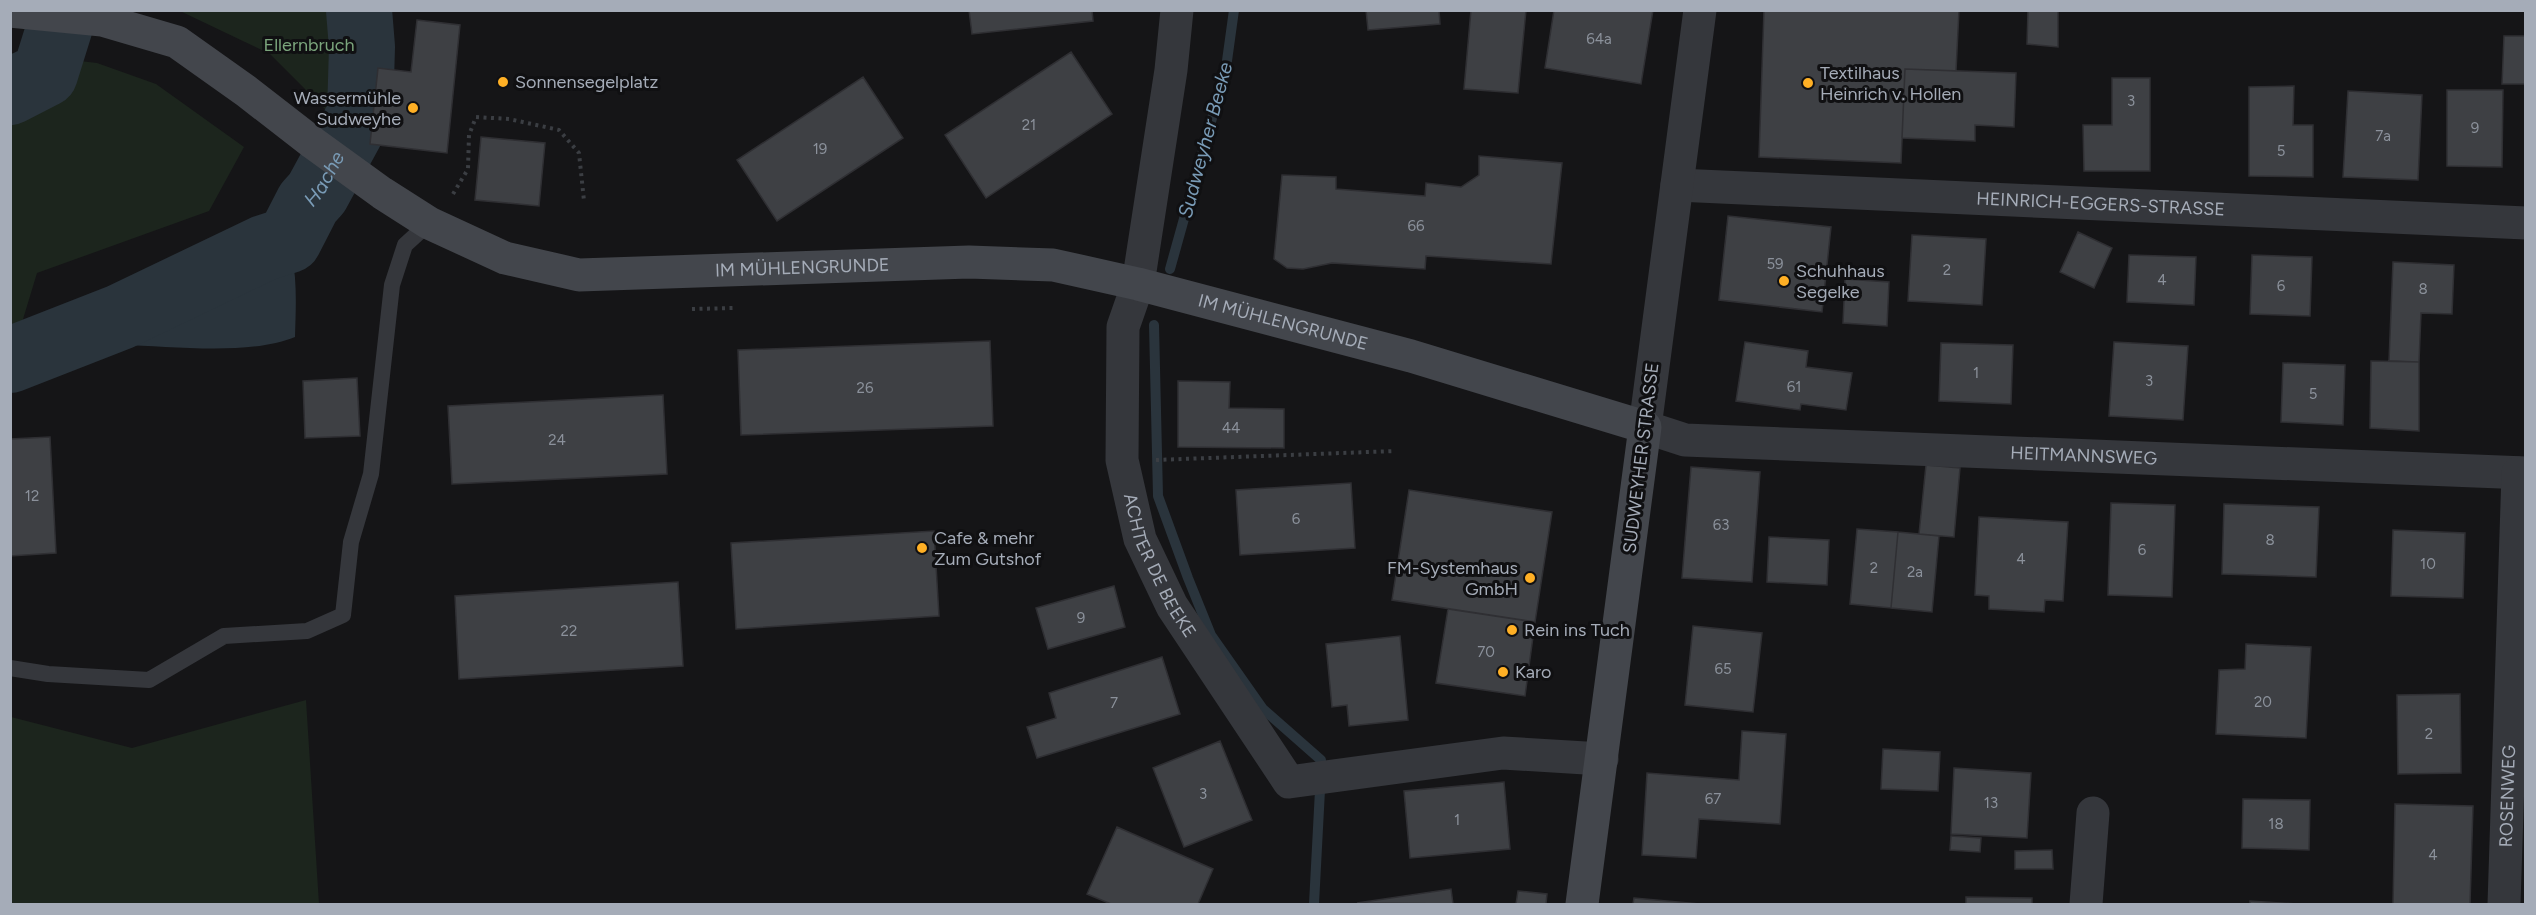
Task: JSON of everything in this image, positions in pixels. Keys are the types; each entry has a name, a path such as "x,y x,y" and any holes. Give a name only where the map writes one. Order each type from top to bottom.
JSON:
{"main road":[{"name":"IM MÜHLENGRUNDE","path":"21,11 102,20 177,42 246,91 348,170 429,223 505,258 579,275 969,262 1053,266 1138,284 1411,356 1645,427"},
{"name":"SUDWEYHER STRASSE","path":"1582,904 1645,427"}],"street":[{"name":"ACHTER DE BEEKE","path":"1177,10 1171,70 1138,284 1123,327 1122,460 1140,539 1172,606 1289,782 1503,753 1602,759"},
{"name":"SUDWEYHER STRASSE","path":"1645,427 1700,10"},
{"name":"HEINRICH-EGGERS-STRASSE","path":"1677,185 2526,223"},
{"name":"HEITMANNSWEG","path":"1645,427 1685,440 2522,473"},
{"name":"ROSENWEG","path":"2504,904 2522,473"},
{"path":"2086,904 2093,813"}],"lane":[{"path":"10,668 48,674 149,680 224,636 306,631 343,615 351,542 370,474 392,285 405,245 429,223"}],"path":[{"path":"429,223 456,191 468,169 469,135 476,117 509,119 559,130 579,153 584,201"},
{"path":"1147,460 1395,451"}],"green space":[{"name":"Ellernbruch","path":"180,11 359,11 342,20 345,97 336,120 270,54"},
{"path":"11,53 97,63 156,84 244,147 209,211 37,273 17,339 11,344"},
{"path":"306,700 319,904 11,904 11,717 132,748"}],"shaded area":[{"path":"281,225 294,265 295,337 276,343 233,348 121,345 119,301 183,260 243,228"}],"building":[{"path":"969,10 1092,10 1093,21 972,34"},
{"path":"1366,10 1439,10 1440,24 1368,30"},
{"path":"1471,10 1526,10 1518,93 1464,89"},
{"path":"1554,10 1653,10 1641,84 1545,68"},
{"path":"1764,10 1959,10 1956,71 1905,69 1901,163 1759,157"},
{"path":"2028,10 2058,10 2058,47 2027,44"},
{"name":"Wassermühle Sudweyhe","path":"417,20 460,25 447,153 370,144 378,68 411,72"},
{"path":"2504,36 2526,36 2526,84 2502,84"},
{"path":"1071,52 1112,114 986,198 945,135"},
{"path":"1905,69 2016,73 2014,127 1975,125 1975,141 1902,138"},
{"path":"863,77 903,138 777,221 737,160"},
{"path":"2112,78 2150,78 2150,171 2084,171 2083,125 2112,125"},
{"path":"2294,86 2293,125 2313,125 2313,177 2249,176 2249,87"},
{"path":"2447,90 2503,90 2502,167 2447,166"},
{"path":"2348,91 2422,95 2418,180 2343,177"},
{"path":"481,137 545,143 539,206 475,200"},
{"path":"1479,156 1562,163 1551,264 1426,256 1425,269 1332,263 1303,269 1287,268 1274,259 1282,175 1336,177 1336,189 1425,196 1426,183 1461,187 1479,175"},
{"path":"1728,216 1831,227 1822,312 1719,300"},
{"path":"2078,232 2112,248 2094,288 2060,272"},
{"path":"1912,235 1986,239 1982,305 1908,301"},
{"path":"2129,255 2196,257 2194,305 2127,302"},
{"path":"2252,255 2312,257 2310,316 2250,314"},
{"path":"2393,262 2454,265 2452,314 2421,313 2419,362 2389,361"},
{"path":"1845,279 1889,282 1887,326 1843,323"},
{"path":"990,341 993,426 741,435 738,350"},
{"path":"1745,342 1808,351 1806,367 1852,373 1846,410 1801,404 1800,410 1736,401"},
{"path":"2114,342 2188,346 2183,420 2109,416"},
{"path":"1941,343 2013,345 2011,404 1939,401"},
{"path":"2371,361 2419,362 2419,431 2370,428"},
{"path":"2283,363 2345,365 2343,425 2281,422"},
{"path":"357,378 360,436 305,438 303,381"},
{"path":"1178,381 1230,382 1229,408 1284,409 1284,448 1178,447"},
{"path":"663,395 667,474 452,484 448,406"},
{"path":"50,437 56,553 10,556 10,439"},
{"path":"1926,465 1960,468 1954,537 1919,534"},
{"path":"1691,467 1760,472 1752,582 1682,578"},
{"path":"1351,483 1355,548 1240,555 1236,490"},
{"path":"1409,490 1552,512 1535,622 1392,600"},
{"path":"2111,503 2175,505 2172,597 2108,595"},
{"path":"2224,504 2319,507 2316,577 2222,574"},
{"path":"1979,517 2068,522 2063,601 2045,600 2044,612 1989,609 1989,596 1975,595"},
{"path":"1857,529 1898,532 1891,608 1850,604"},
{"path":"2393,530 2465,533 2463,598 2391,596"},
{"path":"934,531 939,616 736,629 731,543"},
{"path":"1898,532 1939,536 1932,612 1891,608"},
{"path":"1769,537 1829,540 1827,585 1767,582"},
{"path":"678,582 683,666 459,679 455,596"},
{"path":"1114,586 1125,627 1048,649 1036,608"},
{"path":"1448,609 1535,622 1525,696 1436,683"},
{"path":"1693,626 1762,633 1753,712 1685,705"},
{"path":"1400,636 1408,720 1349,726 1347,705 1332,707 1326,644"},
{"path":"2246,644 2311,647 2306,738 2216,734 2219,670 2245,669"},
{"path":"1162,657 1180,714 1037,758 1027,727 1056,718 1049,693"},
{"path":"2460,694 2461,773 2398,774 2397,695"},
{"path":"1742,731 1786,734 1780,824 1699,819 1696,858 1642,855 1647,773 1739,780"},
{"path":"1220,741 1252,820 1184,847 1153,768"},
{"path":"1883,749 1940,752 1938,791 1881,789"},
{"path":"1954,768 2031,773 2027,838 1951,834"},
{"path":"1504,782 1510,849 1410,858 1404,791"},
{"path":"2243,799 2310,800 2309,850 2242,848"},
{"path":"2395,804 2473,806 2470,904 2393,904"},
{"path":"1117,827 1213,869 1198,904 1111,904 1087,894"},
{"path":"1951,836 1981,838 1980,852 1950,850"},
{"path":"2052,850 2053,869 2015,869 2015,851"},
{"path":"1451,889 1453,904 1357,903"},
{"path":"1518,891 1547,894 1546,904 1516,904"},
{"path":"1966,897 2032,898 2032,904 1966,904"},
{"path":"1634,898 1700,904 1633,904"},
{"path":"2250,901 2297,904 2250,904"}],"waterway":[{"name":"Hache","path":"10,92 45,74 65,10"},
{"path":"10,360 120,317 264,248 289,240 360,114 362,47 359,10"},
{"name":"Sudweyher Beeke","path":"1170,269 1226,68 1234,10"},
{"name":"Sudweyher Beeke","path":"1154,325 1158,496 1188,578 1211,635 1263,709 1321,760"},
{"name":"Sudweyher Beeke","path":"1314,904 1320,790"}],"place":[{"name":"Sonnensegelplatz","path":"503,82"},
{"name":"Textilhaus Heinrich v. Hollen","path":"1808,83"},
{"name":"Wassermühle Sudweyhe","path":"413,108"},
{"name":"Schuhhaus Segelke","path":"1784,281"},
{"name":"Cafe & mehr Zum Gutshof","path":"922,548"},
{"name":"FM-Systemhaus GmbH","path":"1530,578"},
{"name":"Rein ins Tuch","path":"1512,630"},
{"name":"Karo","path":"1503,672"}]}
